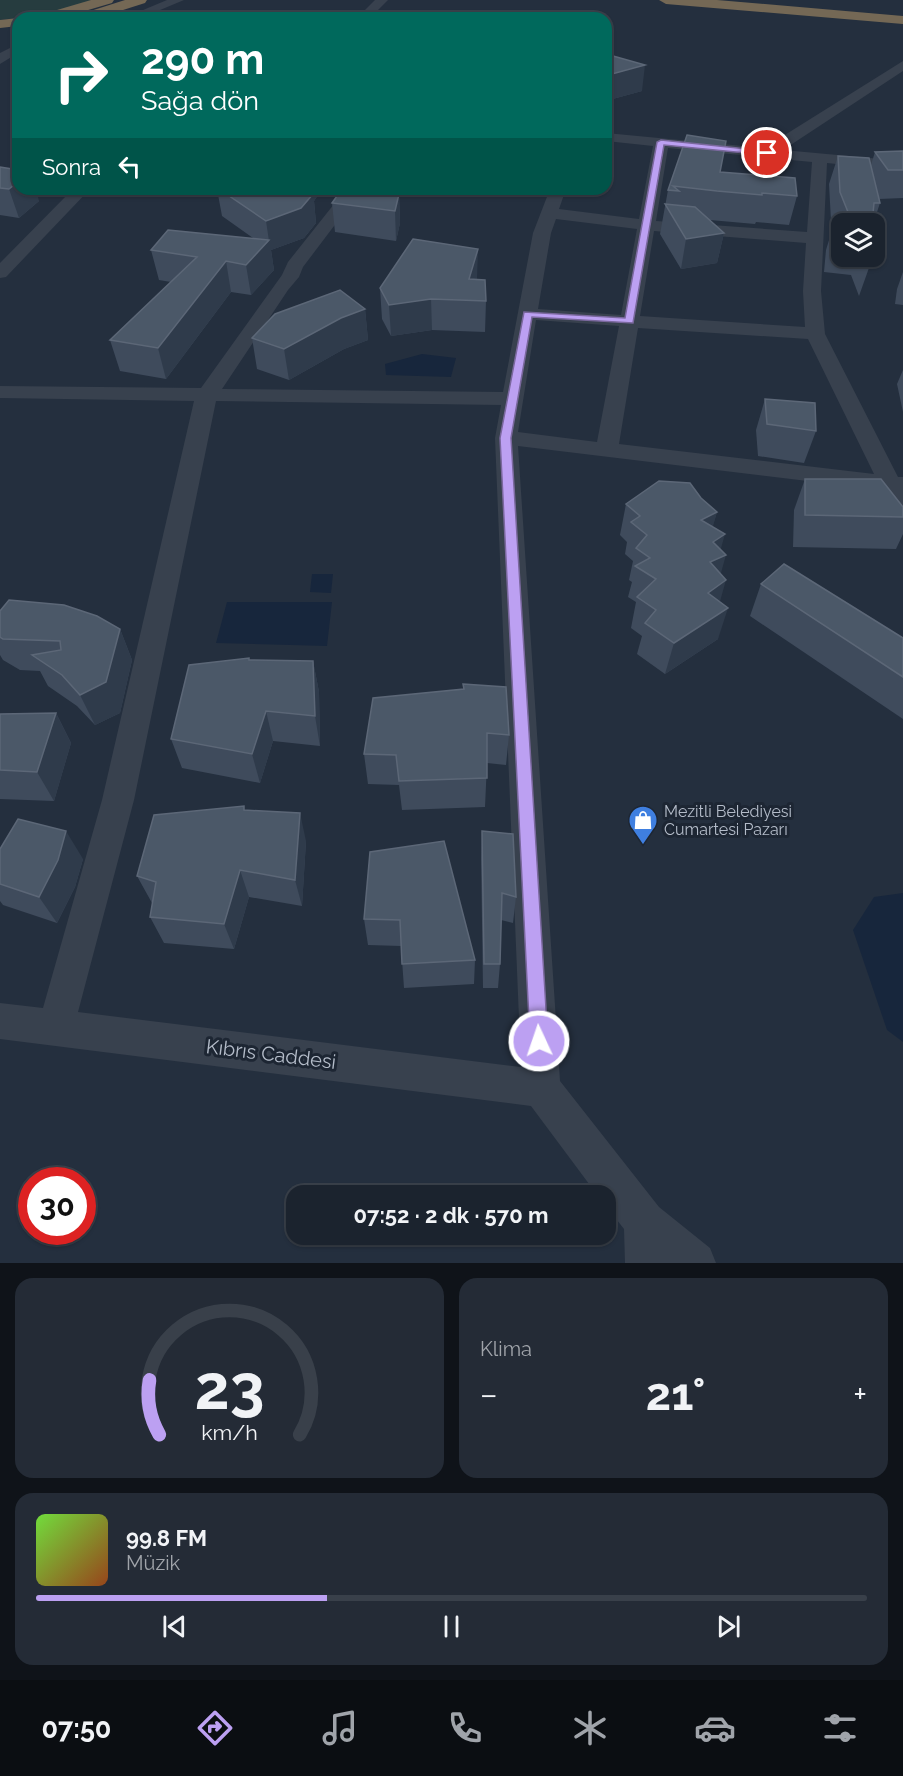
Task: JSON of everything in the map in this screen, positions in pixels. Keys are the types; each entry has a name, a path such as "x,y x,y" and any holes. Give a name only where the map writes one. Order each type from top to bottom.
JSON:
{"highway":[{"path":"66,12 107,0"},
{"path":"101,12 141,0"},
{"path":"666,0 903,20"},
{"path":"745,0 903,13"}],"street":[{"path":"146,12 178,0"},
{"path":"369,12 382,0"},
{"path":"0,61 12,51"},
{"path":"767,153 901,68"},
{"path":"612,138 903,166"},
{"path":"607,450 661,142"},
{"path":"820,158 812,291 815,334 896,484 903,509"},
{"path":"0,273 76,195"},
{"path":"56,1028 118,800 206,396 280,286 290,277 294,266 349,195"},
{"path":"695,1263 644,1222 542,1088 506,438 542,233 554,201 646,225 815,238"},
{"path":"528,314 815,334"},
{"path":"0,392 512,399"},
{"path":"506,438 896,484"},
{"name":"Kıbrıs Caddesi","path":"0,1021 542,1088"},
{"path":"644,1222 646,1263"}],"green space":[{"path":"0,0 95,0 59,12 12,12 12,18 0,20"}],"water":[{"path":"422,354 456,358 451,377 386,375 385,364"},
{"path":"312,574 333,574 331,593 310,592"},
{"path":"227,602 332,602 327,646 216,643"},
{"path":"903,893 903,1042 887,1030 853,930 874,897"}],"building":[{"path":"612,56 645,65 612,74"},
{"path":"687,135 726,141 720,172 795,178 797,196 762,193 762,195 673,186 679,191 668,190"},
{"path":"903,151 903,170 888,170 875,152"},
{"path":"838,156 869,158 880,203 874,203 873,213 848,213 840,192"},
{"path":"0,167 12,169 12,187 9,189 0,188"},
{"path":"228,195 312,195 301,208 266,221"},
{"path":"338,195 399,195 395,211 332,203"},
{"path":"665,204 695,207 724,233 686,239"},
{"path":"168,230 269,240 246,265 226,261 158,348 110,340 197,257 151,250"},
{"path":"413,239 478,249 469,279 485,280 486,301 431,299 389,305 380,288"},
{"path":"340,290 365,309 341,318 284,349 252,338 275,314"},
{"path":"765,399 815,403 816,431 767,424"},
{"path":"805,479 881,479 903,507 903,517 805,515"},
{"path":"659,481 690,483 701,498 717,512 701,520 725,534 713,542 726,555 710,562 726,580 708,593 728,608 674,643 645,623 656,610 637,597 656,579 635,566 650,558 636,548 647,535 631,522 640,516 626,504"},
{"path":"784,564 903,638 903,677 761,584"},
{"path":"9,600 64,605 97,616 120,629 106,682 80,695 62,675 32,655 61,650 60,641 0,637 0,611"},
{"path":"249,658 249,660 313,661 315,716 266,711 252,754 171,739 189,665"},
{"path":"463,684 506,687 509,735 487,733 487,778 399,781 396,755 364,754 373,698 464,689"},
{"path":"56,713 37,772 0,770 0,714"},
{"path":"244,806 244,810 300,813 295,880 240,870 224,924 150,917 156,882 137,876 154,815"},
{"path":"18,819 66,831 58,860 39,897 0,884 0,849"},
{"path":"482,831 513,834 516,897 502,893 500,964 484,964"},
{"path":"444,841 475,960 402,964 400,920 364,919 370,852"}],"place":[{"name":"Mezitli Belediyesi Cumartesi Pazarı","path":"643,846"}],"route":[{"path":"539,1041 506,438 528,314 629,321 661,142 767,153"}]}
